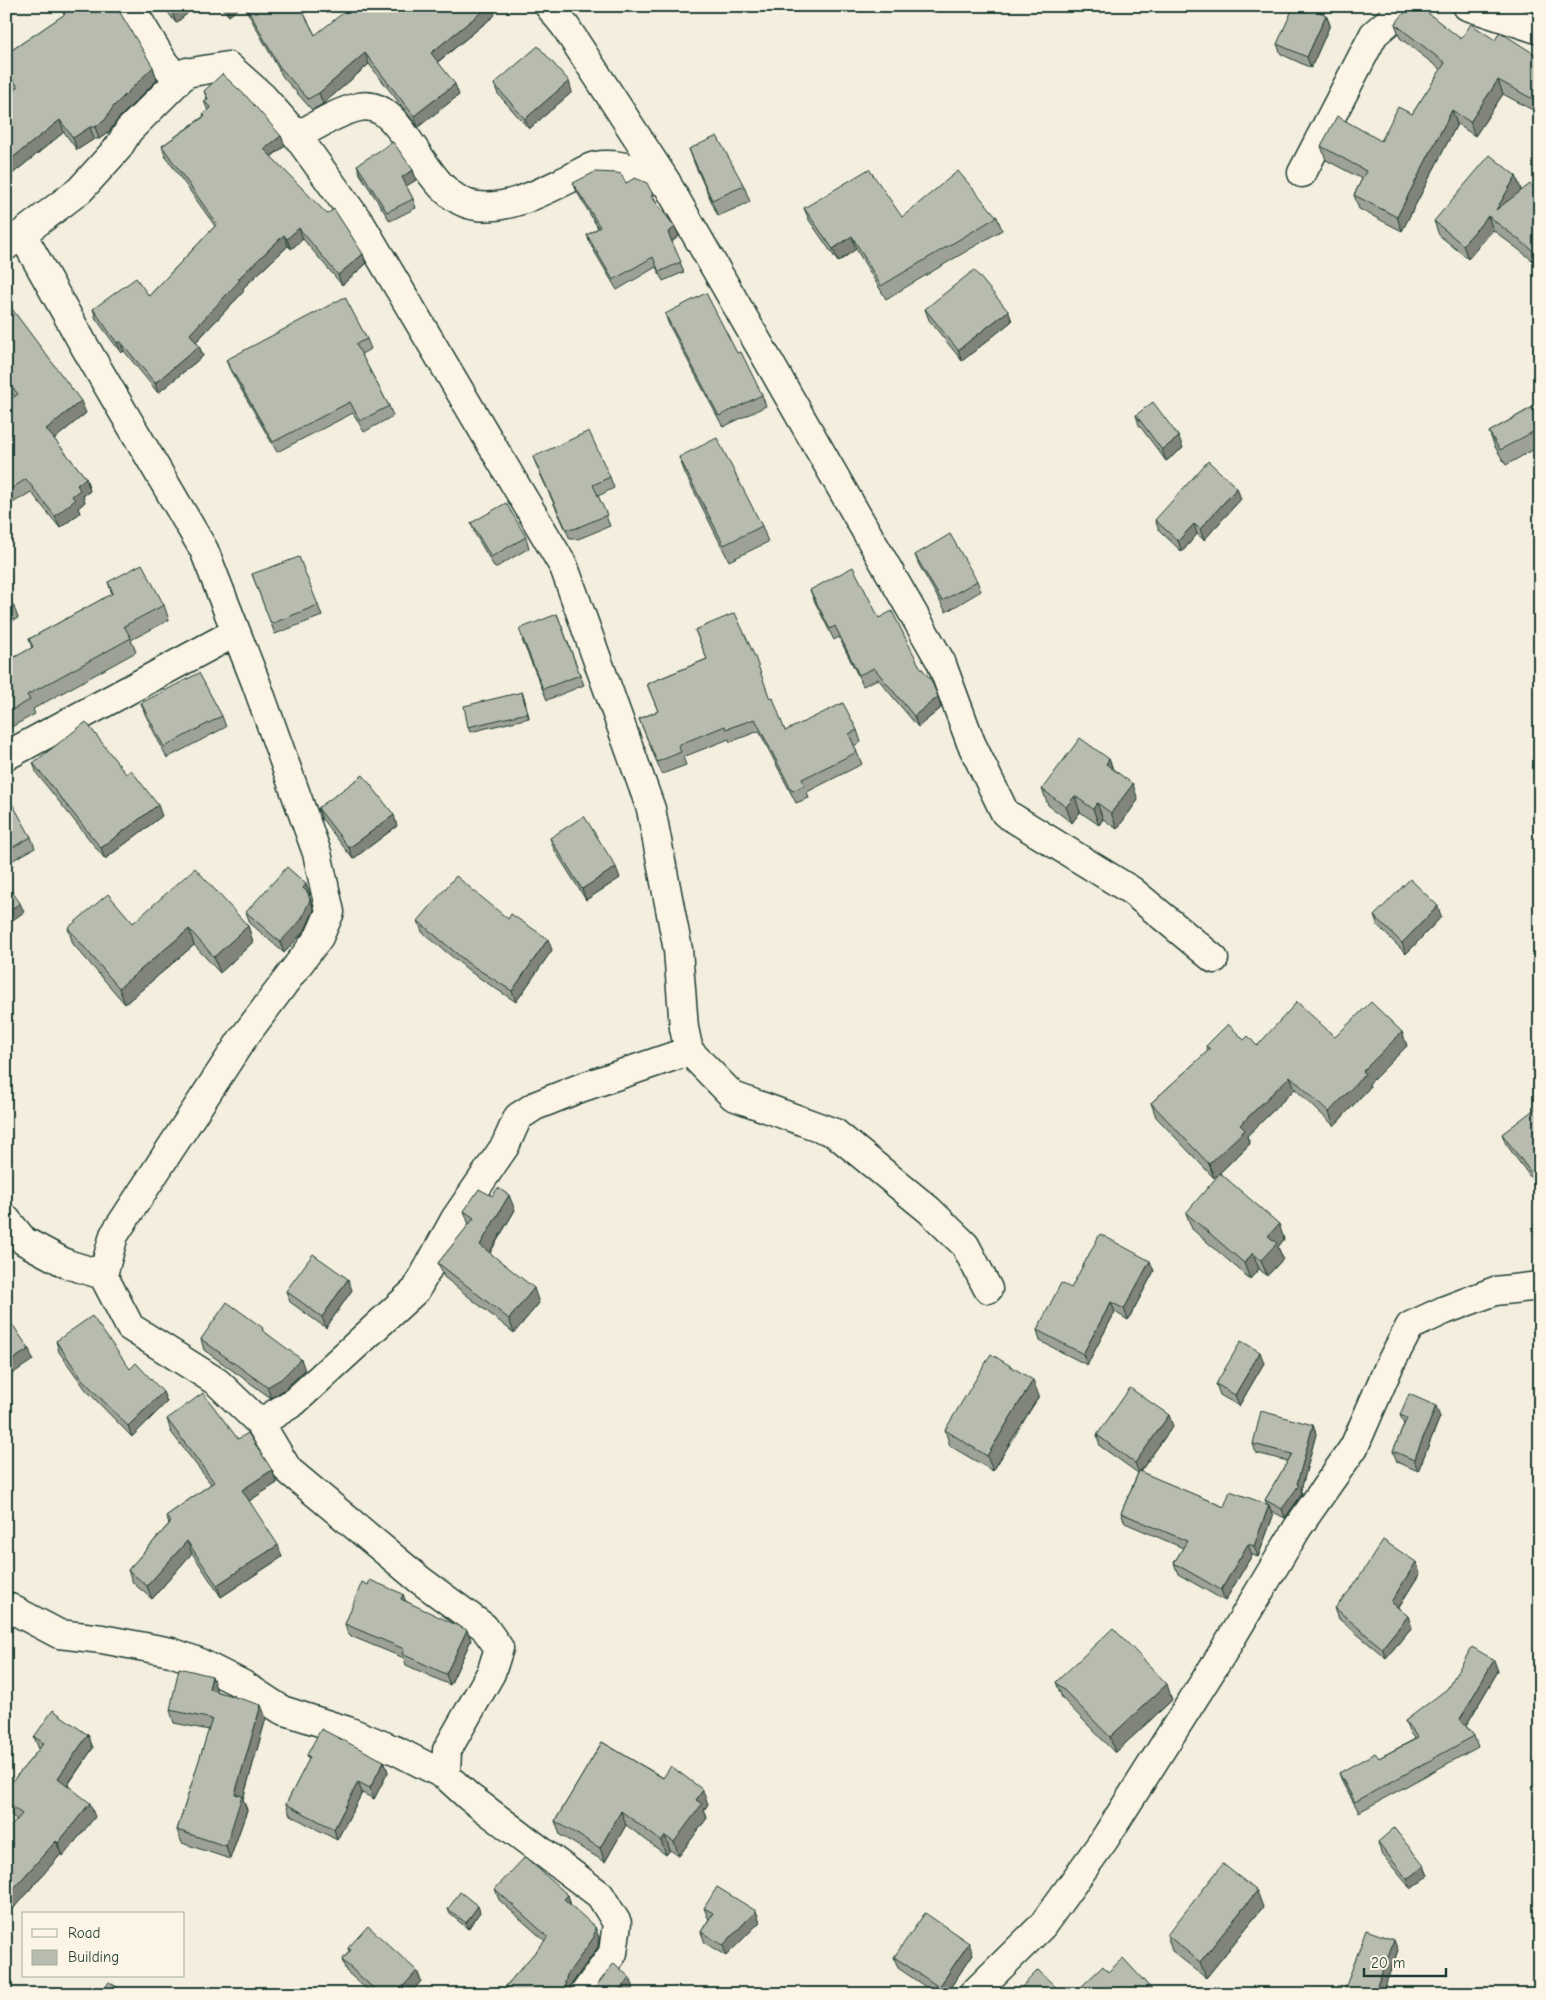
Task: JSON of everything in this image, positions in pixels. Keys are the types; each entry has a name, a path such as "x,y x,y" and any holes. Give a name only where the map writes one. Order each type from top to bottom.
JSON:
{"street":[{"path":"130,6 164,63 174,75 228,66 262,96 297,136 362,226 564,567 652,809 678,950 684,1028 689,1051 733,1096 835,1133 930,1210 965,1245 988,1289"},
{"path":"549,6 565,26 668,184 941,662 971,743 1005,813 1132,891 1214,959"},
{"path":"1302,174 1374,34 1407,6"},
{"path":"1467,6 1540,30"},
{"path":"187,72 129,130 118,148 80,190 14,240 85,347 204,550 317,852 330,912 319,937 241,1041 114,1235 103,1275 130,1327 217,1382 260,1423 288,1470 420,1580 484,1627 499,1648 491,1673 447,1750 446,1776"},
{"path":"297,136 360,106 381,109 394,122 442,189 453,198 477,206 506,205 538,194 594,166 617,165 646,172 668,184"},
{"path":"6,756 236,632"},
{"path":"260,1423 294,1402 416,1290 455,1219 505,1146 518,1117 535,1106 580,1088 689,1051"},
{"path":"6,1219 24,1241 68,1264 103,1275"},
{"path":"973,1994 1042,1926 1104,1840 1220,1657 1298,1527 1354,1447 1390,1364 1410,1326 1495,1291 1540,1286"},
{"path":"6,1606 59,1634 102,1639 171,1652 196,1661 242,1684 282,1710 397,1751 446,1776 469,1797 600,1895 617,1923 613,1953 584,1994"}],"building":[{"path":"61,6 116,6 153,67 113,107 105,120 95,127 90,127 73,138 60,120 6,163 6,96 18,87 6,69 6,54 65,14"},
{"path":"167,6 179,6 172,12"},
{"path":"246,6 300,6 315,35 352,6 489,6 431,53 455,84 414,116 365,53 319,93 308,99 279,66"},
{"path":"1294,6 1308,6 1326,15 1307,57 1277,44"},
{"path":"1410,6 1419,6 1461,39 1471,24 1495,40 1500,32 1536,55 1538,51 1540,52 1540,103 1498,80 1470,122 1452,110 1397,217 1354,195 1366,171 1321,146 1337,116 1381,141 1398,107 1412,114 1445,63 1395,24"},
{"path":"538,46 569,81 525,119 494,84"},
{"path":"222,74 247,97 281,136 264,149 327,214 334,209 363,254 338,275 299,228 287,239 284,235 238,279 240,280 190,334 199,346 155,383 120,341 117,343 93,309 136,278 149,296 217,224 162,146 205,116 203,114 211,108 204,101 208,99 204,91"},
{"path":"717,136 744,186 712,200 689,149"},
{"path":"393,142 413,170 402,177 413,199 387,212 357,165"},
{"path":"1490,155 1516,176 1496,210 1530,184 1540,192 1540,256 1488,216 1463,245 1434,221"},
{"path":"869,169 902,217 958,171 997,217 881,286 852,236 833,249 804,208"},
{"path":"595,172 621,174 626,183 635,178 647,183 653,195 651,196 675,227 668,233 681,262 659,272 653,257 613,280 587,235 600,227 573,183"},
{"path":"974,270 1008,311 958,350 925,309"},
{"path":"706,293 737,353 741,352 762,395 719,416 665,314"},
{"path":"345,297 367,339 356,344 389,406 360,421 350,402 273,442 226,360"},
{"path":"6,301 81,401 46,429 86,478 77,485 80,490 72,496 75,500 55,516 26,479 6,492 6,403 18,394 6,380"},
{"path":"1153,402 1179,437 1162,450 1136,415"},
{"path":"1540,403 1540,428 1500,450 1489,432"},
{"path":"589,431 610,477 593,485 607,515 574,529 566,529 533,457"},
{"path":"717,438 762,526 724,545 679,457"},
{"path":"1208,461 1237,488 1200,529 1194,524 1178,541 1155,520"},
{"path":"506,503 526,537 491,557 471,523"},
{"path":"950,534 977,581 942,601 915,555"},
{"path":"299,557 318,605 271,624 252,574"},
{"path":"142,564 164,605 124,626 131,638 27,695 30,700 6,713 6,662 33,647 29,639 113,593 108,582"},
{"path":"853,567 879,618 892,611 919,665 931,680 938,697 914,716 874,668 859,675 835,626 830,629 810,590"},
{"path":"6,593 14,607 6,612"},
{"path":"735,613 755,657 770,699 773,698 785,731 843,703 857,730 849,734 857,752 802,779 805,785 792,791 755,719 726,729 725,726 678,745 681,752 657,762 639,719 658,711 647,684 707,659 695,630"},
{"path":"557,614 580,675 543,689 519,629"},
{"path":"199,673 222,716 164,747 141,703"},
{"path":"522,692 527,713 468,727 464,706"},
{"path":"86,722 126,774 131,770 158,805 101,848 33,763"},
{"path":"1080,738 1109,759 1106,764 1133,784 1111,813 1097,803 1093,809 1075,796 1066,807 1042,789"},
{"path":"363,775 394,815 349,848 318,808"},
{"path":"9,798 31,837 6,851 6,800"},
{"path":"584,816 616,867 582,889 550,838"},
{"path":"287,867 306,884 303,888 308,893 310,900 301,920 280,942 246,912"},
{"path":"195,868 248,926 214,957 189,929 119,988 68,928 108,894 133,923"},
{"path":"456,876 508,919 511,914 548,939 512,991 468,963 418,921"},
{"path":"1410,879 1438,906 1402,943 1374,916"},
{"path":"6,883 20,903 6,913"},
{"path":"1297,1002 1335,1037 1371,1002 1402,1032 1363,1071 1365,1074 1329,1112 1290,1076 1240,1125 1245,1130 1209,1164 1151,1103 1210,1049 1206,1046 1228,1024 1244,1040 1248,1036 1257,1046"},
{"path":"1536,1108 1537,1110 1540,1108 1540,1175 1535,1178 1502,1134"},
{"path":"1220,1173 1279,1224 1268,1236 1277,1243 1261,1260 1253,1253 1244,1263 1186,1213"},
{"path":"498,1188 509,1195 480,1245 534,1288 509,1319 438,1263 474,1218 464,1211 479,1189 492,1196"},
{"path":"1100,1234 1150,1261 1124,1309 1111,1302 1083,1354 1037,1330 1061,1283 1071,1288"},
{"path":"313,1254 348,1279 322,1317 286,1291"},
{"path":"227,1302 301,1359 281,1379 267,1387 201,1339"},
{"path":"6,1315 29,1349 6,1364"},
{"path":"92,1316 130,1369 136,1363 163,1392 128,1426 82,1379 56,1341"},
{"path":"1241,1341 1260,1352 1235,1395 1216,1384"},
{"path":"991,1354 1033,1380 987,1456 945,1430"},
{"path":"1130,1388 1169,1415 1135,1463 1097,1435"},
{"path":"203,1393 238,1439 248,1433 272,1470 242,1490 278,1545 217,1585 187,1541 147,1586 128,1570 171,1522 166,1516 214,1482 167,1419"},
{"path":"1409,1394 1436,1406 1414,1460 1393,1451 1407,1418 1400,1415"},
{"path":"1261,1411 1313,1425 1297,1484 1299,1485 1282,1509 1265,1500 1292,1454 1253,1444"},
{"path":"1139,1471 1224,1507 1230,1491 1269,1505 1254,1546 1248,1544 1221,1590 1174,1563 1187,1541 1121,1513"},
{"path":"1383,1540 1416,1562 1391,1602 1408,1616 1382,1648 1335,1608 1355,1584"},
{"path":"370,1580 403,1594 401,1599 467,1630 446,1674 402,1654 404,1649 345,1624 362,1582 368,1585"},
{"path":"1113,1628 1167,1684 1110,1737 1056,1682"},
{"path":"1472,1647 1494,1660 1460,1719 1474,1736 1355,1802 1339,1773 1375,1753 1379,1758 1418,1738 1405,1721 1447,1689"},
{"path":"179,1668 212,1676 209,1689 261,1705 235,1794 242,1796 226,1846 177,1830 212,1719 170,1710"},
{"path":"53,1710 88,1735 58,1778 90,1803 58,1843 56,1841 6,1897 6,1832 22,1814 6,1802 6,1789 44,1743 34,1737"},
{"path":"321,1729 384,1761 370,1788 358,1782 334,1829 286,1804 310,1757 307,1755"},
{"path":"602,1742 663,1778 671,1766 703,1790 696,1800 702,1804 674,1842 665,1836 661,1841 621,1811 600,1848 555,1821"},
{"path":"1394,1828 1424,1866 1407,1879 1378,1842"},
{"path":"525,1857 568,1895 564,1899 595,1927 594,1937 567,1975 565,1982 566,1990 569,1994 503,1994 508,1988 506,1986 548,1937 495,1889"},
{"path":"1223,1864 1257,1891 1200,1962 1167,1935"},
{"path":"717,1887 756,1911 723,1945 701,1932 713,1913 704,1908"},
{"path":"460,1892 478,1906 466,1923 448,1909"},
{"path":"925,1913 969,1943 939,1987 894,1957"},
{"path":"368,1926 417,1971 396,1994 380,1994 342,1960 351,1950 348,1948"},
{"path":"1366,1930 1394,1940 1374,1994 1358,1994 1345,1989"},
{"path":"1123,1958 1156,1994 1083,1994 1079,1989 1103,1966 1108,1972"},
{"path":"614,1963 630,1978 615,1994 590,1994"},
{"path":"1038,1970 1063,1994 1015,1994"},
{"path":"109,1982 128,1994 101,1994"}]}
